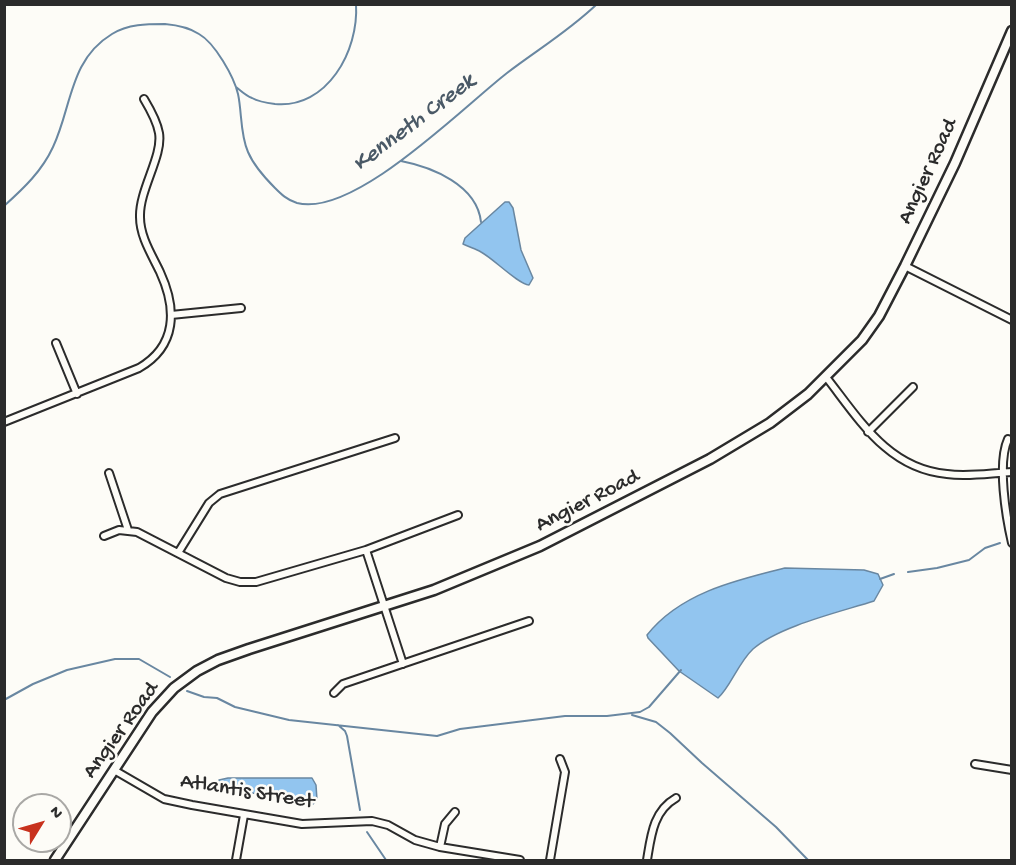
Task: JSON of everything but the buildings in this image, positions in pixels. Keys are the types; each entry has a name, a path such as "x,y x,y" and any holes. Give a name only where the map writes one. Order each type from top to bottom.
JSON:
{"street":[{"name":"Angier Road","path":"55,861 156,706 174,688 197,671 241,651 446,586 568,533 680,476 770,423 826,377 870,329 905,267 955,164 1011,31"},
{"path":"4,422 139,368 160,352 167,339 171,315 166,288 140,224 140,206 159,138 153,114 144,99"},
{"path":"905,267 1011,319"},
{"path":"171,315 241,308"},
{"path":"56,343 77,394"},
{"path":"826,377 868,432 902,460 934,473 960,475 1011,471"},
{"path":"868,432 913,387"},
{"path":"178,553 208,503 220,494 395,438"},
{"path":"1008,440 1004,449 1003,472 1011,543"},
{"path":"109,473 128,530"},
{"path":"104,536 119,530 137,532 226,578 240,582 273,578 366,550 458,515"},
{"path":"366,550 403,664"},
{"path":"334,693 343,684 529,621"},
{"path":"550,861 565,772 560,759"},
{"path":"975,764 1011,770"},
{"name":"Atlantis Street","path":"114,770 164,799 302,824 372,821 388,825 415,840 440,847 520,861"},
{"path":"647,861 652,832 659,813 663,807 676,798"},
{"path":"440,847 445,824 455,812"},
{"path":"236,861 244,815"}],"water":[{"path":"505,202 509,202 513,208 521,250 533,278 529,285 524,284 481,252 463,244 465,238"},
{"path":"785,568 864,570 878,574 883,585 874,601 810,620 764,641 748,655 718,698 679,671 648,638 647,635 660,621 692,599 729,583"},
{"path":"228,778 312,778 316,785 317,800 313,804 219,787 219,780"}],"waterway":[{"path":"236,87 250,97 272,104 294,103 310,97 336,74 345,58 356,22 356,4"},
{"name":"Kenneth Creek","path":"4,206 32,179 49,156 79,71 87,57 112,34 124,28 169,24 191,30 205,38 223,61 236,87 245,145 256,167 284,197 297,203 321,203 348,194 407,156 507,73 564,32 597,4"},
{"path":"401,161 439,173 462,188 478,209 481,222"},
{"path":"908,572 969,560 985,548 1000,543"},
{"path":"880,579 894,574"},
{"path":"4,700 33,684 67,670 115,659 139,659 170,677"},
{"path":"187,691 204,697 217,698 235,707 289,720 437,736 460,729 565,716 607,716 640,712 649,707 681,670"},
{"path":"632,715 656,722 670,733 776,827 808,860"},
{"path":"338,725 347,736 360,810"},
{"path":"367,832 386,860"}]}
